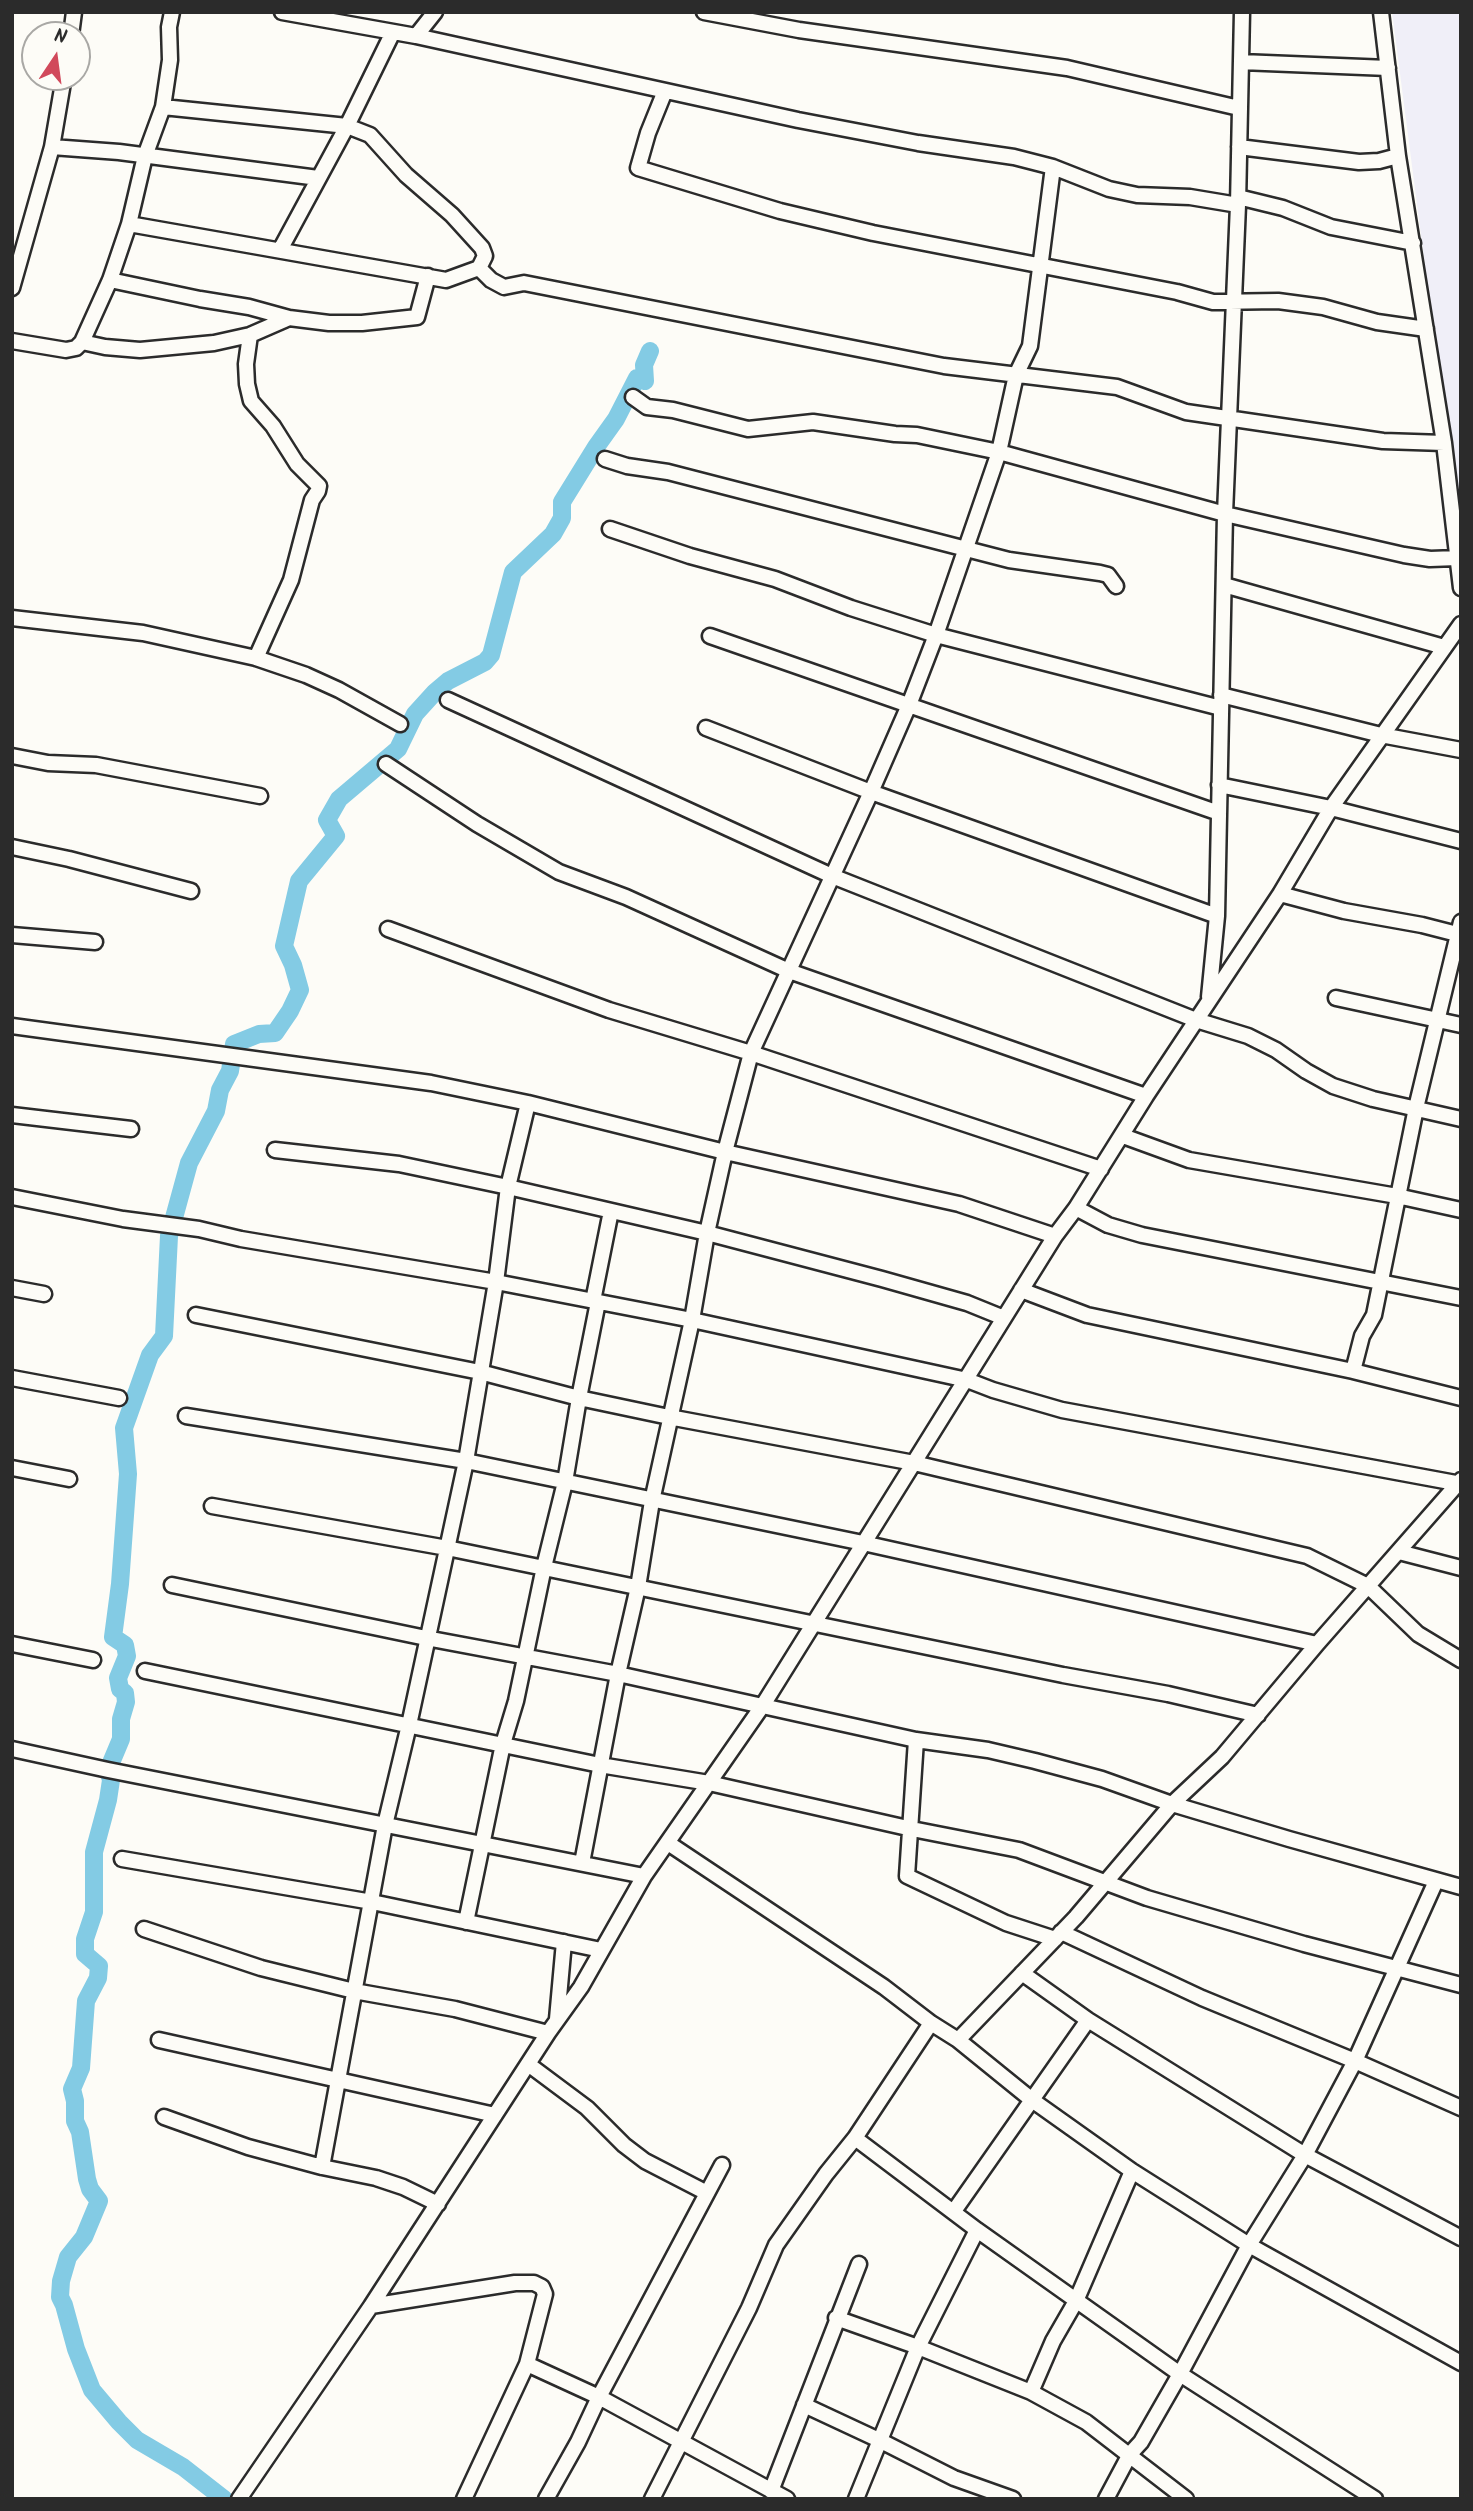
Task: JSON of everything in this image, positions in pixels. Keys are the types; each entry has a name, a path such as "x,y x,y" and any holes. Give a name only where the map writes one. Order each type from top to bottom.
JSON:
{"street":[{"path":"12,341 66,350 76,348 82,342 110,280 130,224 145,156 163,107 170,60 172,12"},
{"path":"282,12 416,36 798,120 918,143 1014,157 1053,167 1109,189 1137,195 1238,201 1283,208 1331,227 1413,243"},
{"path":"416,36 435,12"},
{"path":"704,12 799,30 1067,68 1239,108"},
{"path":"1209,1002 1217,916 1224,585 1242,12"},
{"path":"1381,12 1398,156 1444,443 1461,588"},
{"path":"280,250 347,126 393,32"},
{"path":"1241,62 1388,68"},
{"path":"12,288 52,147 62,91"},
{"path":"665,91 648,133 638,168 780,211 873,233 1213,302 1278,301 1323,307 1377,322 1426,329"},
{"path":"130,224 446,279 479,268 485,256 482,248 452,215 406,175 370,135 347,126 163,107"},
{"path":"52,147 119,152 318,178"},
{"path":"1239,147 1359,163 1398,156"},
{"path":"582,1863 618,1674 638,1587 669,1417 692,1320 707,1233 751,1053 872,792 909,705 999,452 1016,375 1030,346 1053,167"},
{"path":"479,268 491,280 505,287 524,283 944,366 1117,387 1186,412 1383,441 1444,443"},
{"path":"110,280 249,307 289,318 329,323 362,323 417,317 428,276"},
{"path":"82,342 140,350 214,343 250,335 289,318"},
{"path":"250,335 246,364 251,401 273,426 297,464 318,486 292,580 256,658"},
{"path":"633,397 647,407 673,410 748,429 813,422 917,435 999,452 1226,514 1404,555 1430,559 1457,558"},
{"path":"605,459 627,466 668,472 1009,560 1100,573 1108,575 1116,586"},
{"path":"610,529 690,556 775,579 851,608 936,635 1221,701 1461,750"},
{"path":"1224,585 1444,648"},
{"path":"12,618 143,633 256,658 328,685 400,724"},
{"path":"239,2499 371,2306 548,2033 581,1987 644,1876 763,1705 1055,1236 1076,1208 1146,1096 1280,894 1331,808 1461,624"},
{"path":"710,636 1219,813"},
{"path":"448,700 832,876 1196,1020 1248,1037 1276,1050 1333,1086 1461,1119"},
{"path":"706,728 872,792 1217,916"},
{"path":"12,756 48,762 96,765 260,796"},
{"path":"386,764 477,824 559,872 626,897 789,971 1146,1096"},
{"path":"1219,785 1331,808 1461,841"},
{"path":"12,847 191,891"},
{"path":"1280,894 1344,911 1460,931 1416,1108 1374,1315 1362,1336 1353,1371"},
{"path":"388,929 609,1010 751,1053 1101,1169"},
{"path":"12,935 96,942"},
{"path":"1336,998 1461,1025"},
{"path":"12,1026 431,1083 528,1103 725,1152 959,1204 1055,1236"},
{"path":"322,2167 385,1825 466,1461 496,1282 508,1187 528,1103"},
{"path":"12,1115 131,1129"},
{"path":"1123,1136 1189,1160 1397,1196 1461,1210"},
{"path":"275,1150 399,1164 508,1187 707,1233 967,1303 1004,1318"},
{"path":"12,1197 123,1219 199,1230 596,1301 967,1380 1062,1410 1460,1483"},
{"path":"1076,1208 1108,1225 1142,1235 1461,1298"},
{"path":"466,1922 480,1845 565,1482 611,1211"},
{"path":"12,1288 44,1294"},
{"path":"1021,1290 1087,1315 1353,1371 1461,1398"},
{"path":"196,1315 480,1372 579,1398 669,1417 914,1463 1307,1556 1368,1586 1418,1634 1461,1660"},
{"path":"12,1378 119,1398"},
{"path":"186,1416 466,1461 863,1543 1317,1644"},
{"path":"12,1468 69,1479"},
{"path":"958,2040 1058,1936 1172,1804 1222,1758 1317,1644 1460,1483"},
{"path":"212,1506 544,1567 1168,1694 1258,1715"},
{"path":"1399,1552 1461,1568"},
{"path":"172,1585 618,1674 916,1740 947,1743 1035,1761 1102,1779 1172,1804 1461,1887"},
{"path":"12,1644 93,1660"},
{"path":"145,1671 600,1765 709,1783 1019,1850 1160,1902 1461,1986"},
{"path":"916,1740 907,1875 1006,1923 1058,1936 1461,2108"},
{"path":"12,1749 644,1876"},
{"path":"668,1843 884,1987 958,2040 1032,2100 1132,2171 1249,2245 1461,2363"},
{"path":"122,1859 372,1902 601,1950"},
{"path":"1106,2499 1130,2454 1141,2442 1180,2374 1249,2245 1305,2155 1355,2061 1436,1881"},
{"path":"144,1929 261,1968 354,1991 454,2009 548,2033"},
{"path":"557,2021 564,1942"},
{"path":"1022,1973 1088,2020 1305,2155 1461,2238"},
{"path":"954,2211 1088,2020"},
{"path":"652,2499 749,2308 776,2245 855,2138 931,2023"},
{"path":"159,2040 495,2115"},
{"path":"528,2064 587,2108 624,2145 645,2161 707,2193"},
{"path":"164,2117 248,2147 376,2178 403,2187 438,2204"},
{"path":"855,2138 977,2230 1180,2374 1375,2499"},
{"path":"546,2499 722,2165"},
{"path":"1031,2392 1053,2341 1076,2301 1132,2171"},
{"path":"856,2499 918,2347 977,2230"},
{"path":"771,2491 859,2264"},
{"path":"371,2306 515,2283 534,2283 542,2287 545,2294 527,2364 464,2499"},
{"path":"836,2318 1031,2392 1086,2422 1186,2499"},
{"path":"527,2364 599,2397 787,2499"},
{"path":"804,2405 954,2479 1013,2499"}],"shaded area":[{"path":"1392,12 1461,12 1461,504 1441,389"}],"waterway":[{"path":"224,2499 183,2467 137,2440 92,2390 60,2297 61,2281 68,2257 84,2237 99,2201 90,2189 87,2179 80,2132 75,2121 72,2089 81,2068 86,2001 98,1978 99,1966 85,1954 85,1939 94,1912 94,1852 108,1800 111,1780 108,1770 121,1739 121,1719 126,1702 118,1678 127,1656 125,1645 113,1637 120,1584 128,1474 124,1428 150,1355 164,1336 169,1236 189,1163 216,1111 220,1090 230,1071 234,1044 259,1034 275,1033 300,990 284,946 299,881 336,836 327,820 339,799 398,749 415,714 435,692 448,681 485,662 491,655 513,572 553,534 562,518 562,502 616,419 637,378 645,381 644,365 650,351"}]}
